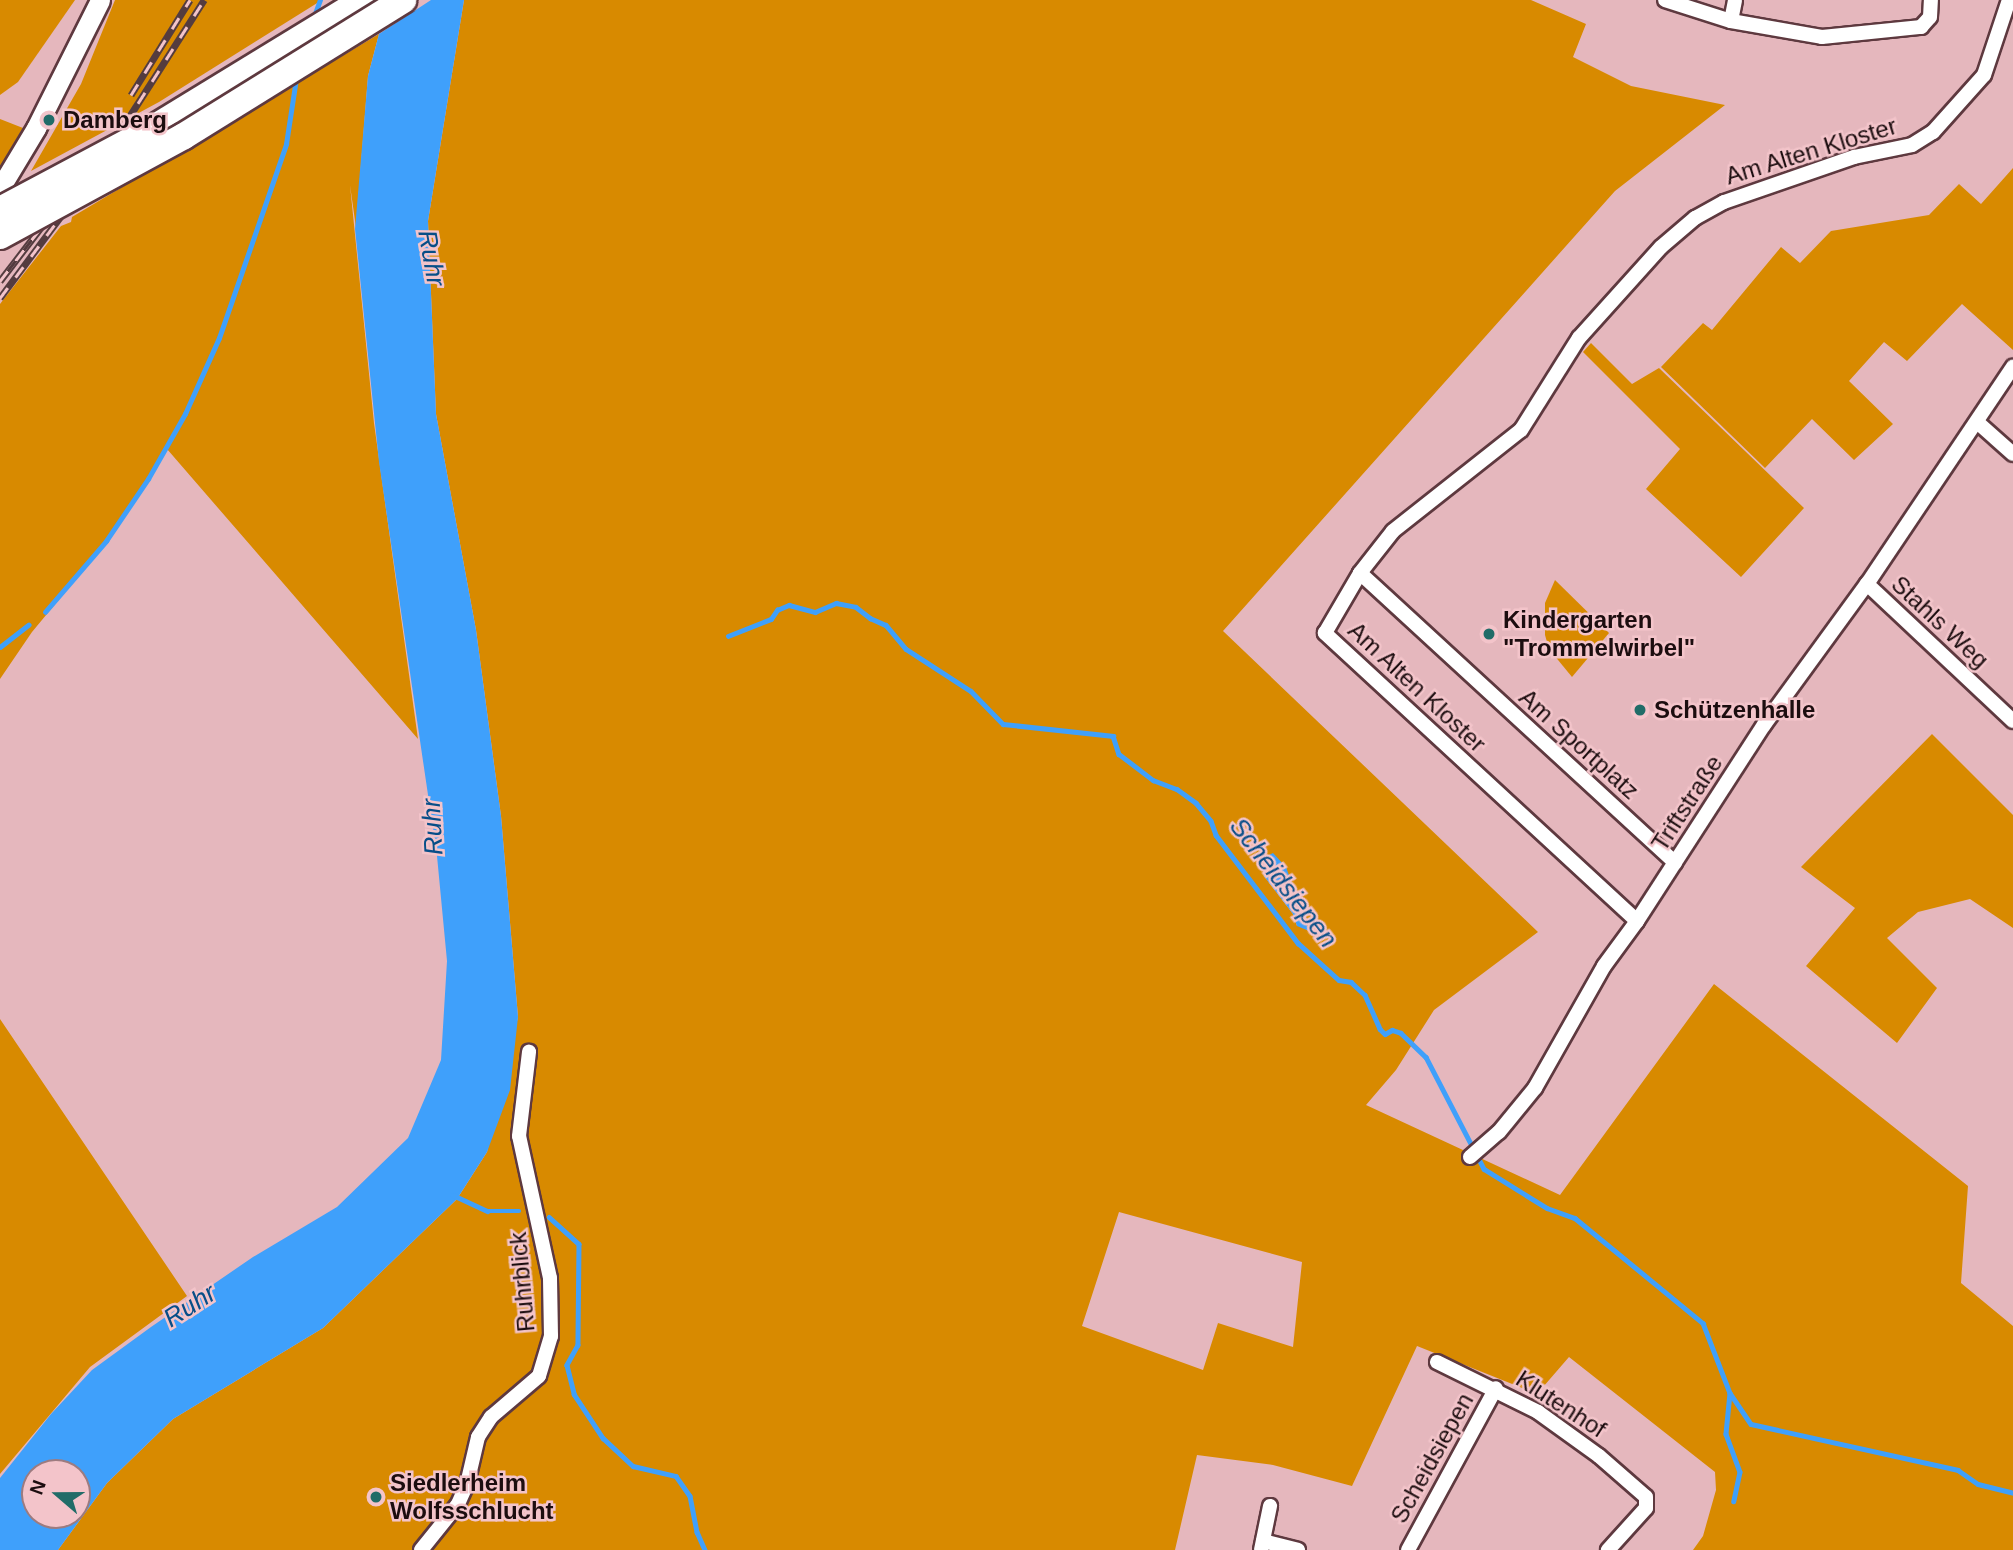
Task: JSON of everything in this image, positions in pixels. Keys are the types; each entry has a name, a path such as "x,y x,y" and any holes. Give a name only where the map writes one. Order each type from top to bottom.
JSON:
{"highway":[{"path":"0,210 147,132 363,0"},
{"path":"0,236 184,136 403,0"}],"main road":[{"path":"0,188 36,128 100,0"}],"street":[{"path":"1665,0 1731,22 1809,36 1863,35 1921,27 1930,16 1931,0"},
{"path":"1731,22 1735,0"},
{"name":"Am Alten Kloster","path":"1637,921 1325,633 1360,573 1393,531 1521,430 1590,324 1661,247 1695,218 1735,197 1854,157 1912,145 1940,126 1984,75 2009,0"},
{"name":"Triftstraße","path":"1470,1157 1499,1132 1535,1088 1591,987 1764,725 1867,584 2013,367"},
{"path":"1977,422 2013,454"},
{"name":"Am Sportplatz","path":"1360,573 1675,863"},
{"name":"Stahls Weg","path":"1867,584 2013,721"},
{"name":"Ruhrblick","path":"421,1550 458,1504 467,1484 478,1437 491,1417 539,1377 551,1336 550,1278 520,1136 529,1052"},
{"name":"Klutenhof","path":"1437,1362 1496,1388 1567,1432 1616,1470 1647,1501 1646,1508 1608,1550"},
{"name":"Scheidsiepen","path":"1408,1550 1496,1388"},
{"path":"1270,1506 1262,1545 1298,1550"}],"shaded area":[{"path":"0,0 75,0 18,82 0,95"},
{"path":"115,0 322,0 159,102 31,171 81,84"},
{"path":"464,0 1531,0 1586,24 1573,57 1631,86 1725,105 1615,191 1223,631 1538,932 1434,1010 1396,1070 1366,1105 1560,1195 1714,984 1968,1186 1961,1283 2013,1326 2013,1550 1693,1550 1703,1536 1716,1490 1715,1472 1569,1357 1537,1394 1417,1346 1352,1486 1273,1465 1197,1455 1175,1550 58,1550 73,1529 91,1529 91,1505 107,1483 173,1419 323,1328 457,1199 487,1152 518,1017 501,816 476,630 436,414 428,221","holes":["1286,867 1287,877 1296,890 1308,922 1297,926 1293,914 1264,876","1119,1212 1302,1262 1293,1347 1218,1323 1203,1370 1082,1326"]},
{"path":"379,34 368,76 356,228 350,185 374,423 418,739 167,449 115,532 32,632 0,679 0,304 61,226 71,222 72,217"},
{"path":"0,119 23,128 0,167"},
{"path":"2013,168 2013,350 1962,304 1907,361 1884,342 1849,381 1893,424 1854,460 1812,419 1765,468 1661,367 1703,323 1712,330 1781,247 1800,263 1831,231 1929,215 1959,184 1981,204"},
{"path":"1591,343 1632,384 1659,368 1804,508 1741,577 1646,489 1680,449 1583,352"},
{"path":"1555,580 1609,633 1572,677 1549,649 1545,635 1545,603"},
{"path":"1932,734 2013,815 2013,928 1970,899 1918,912 1887,938 1937,988 1897,1043 1806,966 1855,908 1801,867"},
{"path":"0,1019 187,1296 90,1367 0,1474"}],"water":[{"name":"Ruhr","path":"431,0 464,0 428,221 436,414 476,630 501,816 518,1017 510,1090 487,1152 457,1199 323,1328 173,1419 107,1483 91,1505 91,1459 21,1459 21,1529 73,1529 58,1550 0,1550 0,1478 51,1414 92,1370 151,1327 253,1257 337,1207 408,1138 441,1060 447,961 437,856 379,462 355,229 368,76 379,34"},
{"path":"1273,853 1286,867 1309,931 1297,926 1293,914 1264,876 1263,865 1267,856"}],"waterway":[{"path":"313,19 320,0"},
{"path":"45,612 106,541 148,479 185,414 219,338 286,144 296,79"},
{"name":"Scheidsiepen","path":"728,636 771,619 777,610 789,605 815,612 836,603 856,607 870,618 886,625 906,649 971,691 1003,724 1113,736 1119,754 1153,780 1177,789 1196,803 1211,821 1216,835 1298,943 1339,980 1351,982 1365,995 1380,1029 1385,1034 1392,1030 1401,1033 1426,1057 1484,1169 1547,1208 1575,1218 1703,1323 1730,1393 1751,1424 1958,1470 1978,1484 2013,1493"},
{"path":"0,647 28,625"},
{"path":"453,1195 487,1211 519,1211"},
{"path":"549,1217 579,1244 578,1345 567,1365 574,1394 603,1438 633,1466 676,1476 690,1496 697,1532 705,1550"},
{"path":"1730,1393 1726,1434 1740,1472 1734,1501"}],"railway":[{"path":"131,95 190,0"},
{"path":"0,298 96,169 204,0"},
{"path":"0,281 53,212"}],"place":[{"name":"Damberg","path":"49,120"},
{"name":"Kindergarten \"Trommelwirbel\"","path":"1489,634"},
{"name":"Schützenhalle","path":"1640,710"},
{"name":"Siedlerheim Wolfsschlucht","path":"376,1497"}]}
